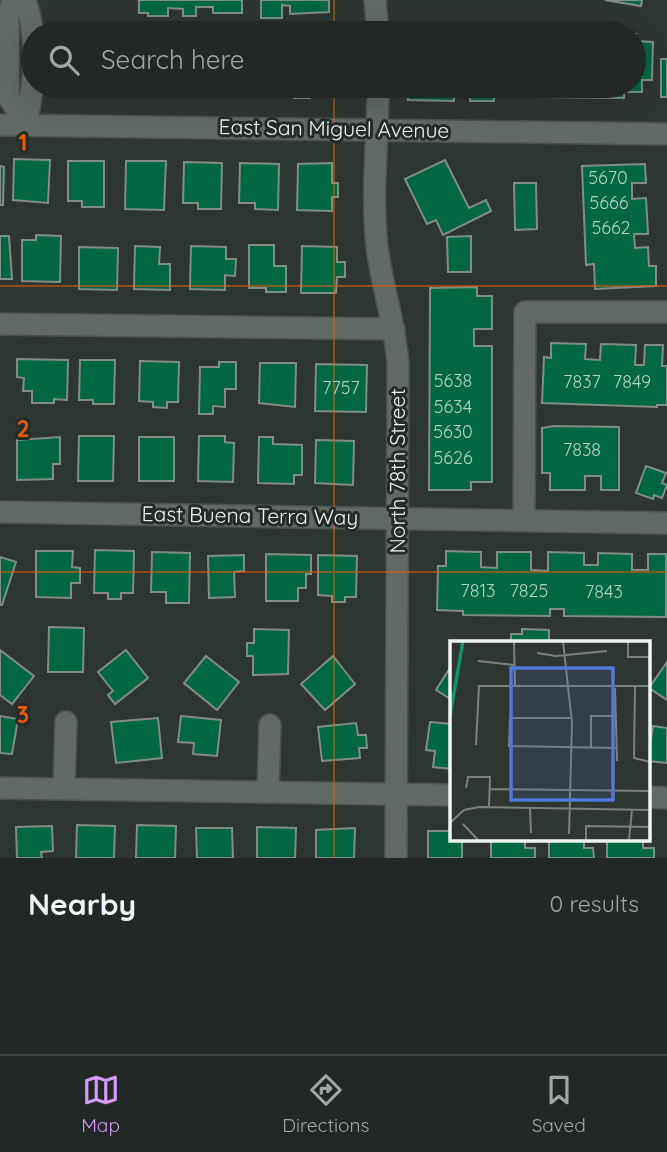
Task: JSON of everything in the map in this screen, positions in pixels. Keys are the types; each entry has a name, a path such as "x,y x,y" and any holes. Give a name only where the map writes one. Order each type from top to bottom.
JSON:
{"street":[{"path":"13,0 8,14 8,96 26,125"},
{"path":"25,0 31,21"},
{"path":"375,0 377,21"},
{"path":"26,125 32,98"},
{"name":"North 78th Street","path":"378,98 375,214 377,245 398,363 396,858"},
{"name":"East San Miguel Avenue","path":"0,125 667,134"},
{"path":"524,520 525,312 667,312"},
{"path":"0,324 394,329"},
{"name":"East Buena Terra Way","path":"0,512 667,523"},
{"path":"64,789 66,722"},
{"path":"268,792 270,725"},
{"path":"0,788 450,795"}],"building":[{"path":"139,0 242,0 242,13 213,13 213,7 196,7 196,16 183,16 183,9 168,8 168,16 148,16 148,13 139,13"},
{"path":"261,0 329,0 329,12 290,14 290,6 282,5 282,18 261,18"},
{"path":"605,0 642,0 641,6"},
{"path":"646,42 653,42 652,80 646,80"},
{"path":"661,59 667,59 667,97 661,97"},
{"path":"408,98 454,98 454,101"},
{"path":"470,98 494,98 494,101 470,101"},
{"path":"14,159 50,160 48,203 13,200"},
{"path":"445,160 469,208 486,200 491,211 443,235 436,220 427,224 405,179"},
{"path":"68,161 104,161 104,207 82,207 82,201 68,201"},
{"path":"126,161 166,161 164,210 125,209"},
{"path":"184,162 222,163 221,209 198,209 198,203 183,203"},
{"path":"240,163 279,164 278,210 255,209 255,203 239,203"},
{"path":"332,163 332,183 338,183 338,197 332,197 332,211 297,210 298,164"},
{"path":"645,164 646,183 632,183 632,199 646,198 648,234 634,234 635,248 648,247 649,266 656,266 656,286 595,289 594,264 586,265 582,166"},
{"path":"0,166 4,167 3,205 0,205"},
{"path":"514,183 536,183 537,229 515,230"},
{"path":"36,235 61,236 60,282 22,281 22,240 36,240"},
{"path":"0,236 9,236 12,279 0,279"},
{"path":"471,236 471,272 448,272 447,237"},
{"path":"249,245 274,245 274,266 286,266 286,292 266,292 266,288 249,288"},
{"path":"135,246 160,247 159,264 170,264 170,290 134,289"},
{"path":"191,246 226,247 226,259 236,259 235,276 225,275 225,290 190,289"},
{"path":"302,246 337,247 337,262 345,262 345,277 337,277 336,293 301,293"},
{"path":"79,247 118,248 117,290 79,289"},
{"path":"477,287 477,296 492,296 492,329 474,329 474,346 492,346 492,482 471,482 471,490 429,490 430,288"},
{"path":"551,343 586,344 585,359 600,360 601,344 636,345 635,365 644,365 645,345 663,345 662,366 667,366 667,405 657,407 542,403 544,357 551,358"},
{"path":"17,359 68,360 67,400 54,399 54,403 32,403 32,391 23,391 24,378 17,377"},
{"path":"80,360 115,360 114,404 93,404 93,400 79,400"},
{"path":"140,361 179,362 178,402 167,402 167,408 153,407 153,402 139,401"},
{"path":"219,362 236,362 236,389 225,389 225,407 213,406 213,414 199,414 200,367 219,367"},
{"path":"260,363 296,363 295,407 259,403"},
{"path":"316,364 367,365 366,412 315,411"},
{"path":"619,427 619,490 601,490 601,476 585,476 585,490 550,490 550,473 542,473 542,428"},
{"path":"79,436 114,436 113,481 78,481"},
{"path":"199,436 225,436 225,442 234,443 233,482 198,481"},
{"path":"60,437 60,464 53,464 53,479 17,480 17,440"},
{"path":"139,437 174,437 174,481 139,481"},
{"path":"259,437 273,437 273,444 302,445 302,475 294,475 294,484 258,483"},
{"path":"316,440 354,441 353,485 315,483"},
{"path":"646,466 666,473 662,483 667,485 662,498 654,495 653,499 636,493"},
{"path":"95,550 134,551 133,593 121,593 121,599 108,599 108,593 94,593"},
{"path":"36,551 73,551 72,567 80,568 80,583 71,583 71,598 36,597"},
{"path":"446,551 481,552 481,567 497,568 497,552 531,552 531,570 548,571 548,552 584,553 584,565 598,565 598,553 632,554 632,570 648,570 648,554 666,554 666,617 564,616 564,609 550,609 550,616 463,615 463,611 437,610 438,566 446,566"},
{"path":"152,552 190,553 189,603 166,603 166,592 151,592"},
{"path":"266,554 311,555 311,574 306,574 306,588 298,588 298,601 266,601"},
{"path":"244,555 244,571 234,572 235,597 209,598 208,556"},
{"path":"318,555 357,556 356,597 345,597 345,602 332,602 332,596 318,595"},
{"path":"0,557 16,562 2,605 0,605"},
{"path":"49,627 84,628 83,672 48,672"},
{"path":"254,629 289,630 288,674 253,675 253,656 247,656 247,643 254,643"},
{"path":"522,629 549,630 549,641 511,641 511,634 522,634"},
{"path":"0,650 34,676 12,704 0,695"},
{"path":"126,650 148,678 115,704 108,695 113,691 98,672"},
{"path":"206,656 239,682 217,710 184,683"},
{"path":"333,656 355,684 325,710 301,684"},
{"path":"667,662 667,700 650,687"},
{"path":"450,668 450,699 436,690"},
{"path":"0,716 18,719 12,754 0,753"},
{"path":"181,716 221,720 217,756 193,754 194,743 178,742"},
{"path":"158,718 162,758 116,763 111,722"},
{"path":"430,722 450,724 450,769 433,767 435,751 426,750"},
{"path":"356,723 358,735 366,735 367,748 359,748 360,758 322,761 318,727"},
{"path":"653,726 667,728 667,763 650,761"},
{"path":"77,825 115,826 114,858 76,858"},
{"path":"137,825 176,826 175,858 136,858"},
{"path":"52,826 53,851 41,852 42,858 17,858 16,827"},
{"path":"257,827 296,828 295,858 257,858"},
{"path":"196,828 232,828 233,858 197,858"},
{"path":"355,828 354,858 316,858 316,830"},
{"path":"428,831 450,831 450,841 462,841 462,858 428,858"},
{"path":"491,841 525,841 525,848 535,848 535,858 491,858"},
{"path":"549,841 584,841 584,848 593,848 594,858 549,858"},
{"path":"607,841 643,841 643,848 654,848 654,858 607,858"}]}
